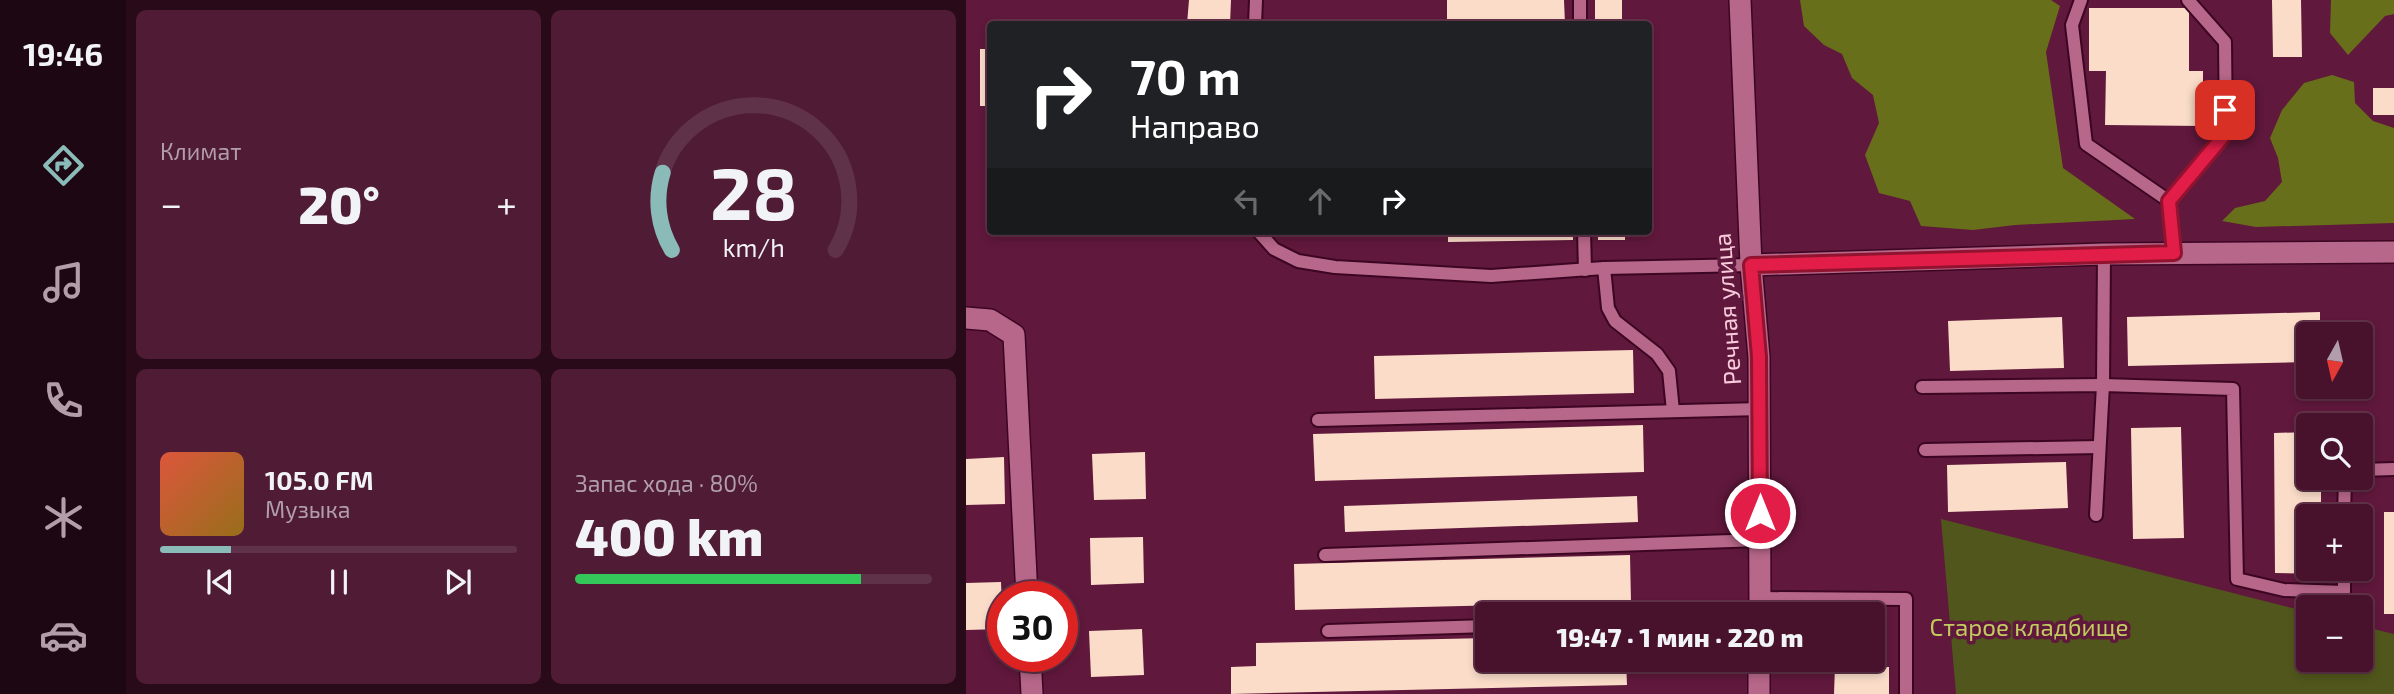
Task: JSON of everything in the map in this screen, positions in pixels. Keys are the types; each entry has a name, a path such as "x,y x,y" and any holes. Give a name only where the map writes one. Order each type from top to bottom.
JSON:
{"street":[{"name":"Речная улица","path":"1740,0 1751,265 1759,357 1760,602"},
{"path":"1751,265 2104,254 2394,252"},
{"path":"966,318 990,320 1014,335 1026,581"},
{"path":"1031,672 1032,694"},
{"path":"1759,672 1759,694"}],"lane":[{"path":"1255,21 1256,0"},
{"path":"1580,0 1580,21"},
{"path":"2081,0 2072,25 2086,144 2169,201"},
{"path":"2174,253 2169,201 2226,133 2225,42 2188,0"},
{"path":"1262,235 1274,249 1298,261 1335,267 1491,276 1604,268 1751,265"},
{"path":"1584,235 1585,270"},
{"path":"2096,515 2104,254"},
{"path":"1604,268 1608,308 1615,321 1657,354 1669,371 1673,411"},
{"path":"1922,387 2102,384 2233,388 2237,579 2284,590 2344,592 2344,581"},
{"path":"1318,420 1760,409"},
{"path":"1925,450 2099,447"},
{"path":"2373,470 2394,469"},
{"path":"1325,555 1760,540"},
{"path":"1843,602 1906,599 1906,694"},
{"path":"1328,631 1475,626"}],"green space":[{"path":"1800,0 2051,0 2060,6 2046,52 2063,168 2135,219 2015,225 1973,230 1921,226 1910,201 1879,193 1865,155 1879,123 1873,95 1852,78 1842,54 1824,45 1804,26"},
{"path":"2331,0 2394,0 2394,14 2385,16 2348,55 2330,33"},
{"path":"2332,75 2354,82 2355,103 2373,121 2394,128 2394,223 2256,227 2222,221 2235,208 2265,201 2282,182 2278,158 2270,138 2282,110 2304,83"},
{"name":"Старое кладбище","path":"1941,519 2296,609 2296,672 2373,672 2373,629 2394,634 2394,694 1956,694"}],"building":[{"path":"1189,0 1231,0 1230,21 1187,21"},
{"path":"1447,0 1564,0 1565,21 1447,21"},
{"path":"1595,0 1622,0 1622,21 1595,21"},
{"path":"2272,0 2301,0 2302,57 2273,57"},
{"path":"2089,8 2189,8 2189,71 2203,71 2203,126 2105,125 2106,71 2089,71"},
{"path":"980,49 987,49 987,106 980,106"},
{"path":"2373,88 2394,88 2394,115 2373,115"},
{"path":"1448,235 1573,235 1573,240 1448,242"},
{"path":"1598,235 1625,235 1625,240 1598,240"},
{"path":"2320,312 2320,322 2296,322 2296,362 2128,366 2127,317"},
{"path":"2062,317 2064,368 1950,371 1948,321"},
{"path":"1633,350 1634,393 1375,399 1374,356"},
{"path":"1643,425 1644,472 1315,481 1313,434"},
{"path":"2181,427 2184,538 2133,539 2131,428"},
{"path":"2296,432 2296,490 2321,490 2321,504 2296,504 2296,573 2275,573 2274,433"},
{"path":"1145,452 1146,499 1094,500 1092,454"},
{"path":"1004,457 1005,504 966,505 966,459"},
{"path":"2066,462 2068,508 1948,512 1947,465"},
{"path":"1637,496 1638,522 1345,532 1344,506"},
{"path":"2384,512 2394,512 2394,614 2384,614"},
{"path":"1143,537 1144,583 1091,585 1090,538"},
{"path":"1630,555 1631,602 1475,602 1475,606 1295,610 1294,564"},
{"path":"987,582 987,629 966,630 966,583"},
{"path":"1142,629 1144,675 1091,677 1089,631"},
{"path":"1475,638 1475,672 1626,672 1627,685 1231,694 1231,667 1256,666 1256,643"},
{"path":"1885,667 1889,667 1889,694 1834,694 1835,672 1885,672"}],"route":[{"path":"1760,513 1759,357 1751,265 2174,253 2169,201 2226,133 2225,110"}]}
